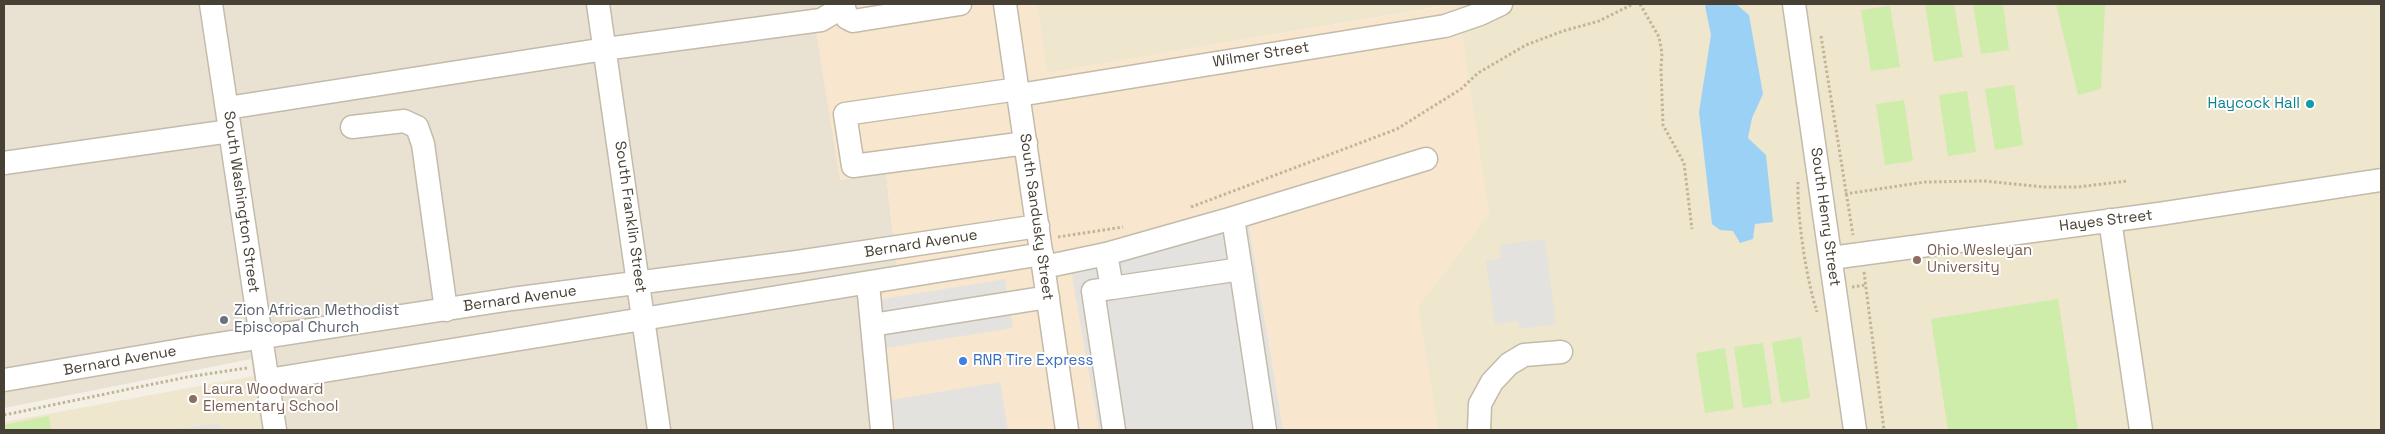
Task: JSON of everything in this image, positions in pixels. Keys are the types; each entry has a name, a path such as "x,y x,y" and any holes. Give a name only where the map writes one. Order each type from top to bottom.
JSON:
{"street":[{"name":"South Washington Street","path":"212,4 275,430"},
{"name":"South Franklin Street","path":"598,4 660,430"},
{"path":"227,108 605,49 821,20 843,5 847,18 853,21 960,4"},
{"name":"South Sandusky Street","path":"1005,4 1066,430"},
{"name":"Wilmer Street","path":"1026,143 853,166 845,114 965,97 1018,92 1445,26 1480,14 1501,4"},
{"name":"South Henry Street","path":"1794,4 1855,430"},
{"path":"352,127 404,121 417,127 424,144 446,310"},
{"path":"4,163 230,131"},
{"name":"Bernard Avenue","path":"268,380 868,284 1106,254 1233,218 1426,159"},
{"name":"Hayes Street","path":"1830,258 2110,220 2381,180"},
{"path":"1233,218 1265,430"},
{"path":"2110,220 2141,430"},
{"name":"Bernard Avenue","path":"4,380 446,310 639,282 798,262 1038,226"},
{"path":"1106,254 1112,288"},
{"path":"1114,430 1093,291 1242,269"},
{"path":"868,284 882,430"},
{"path":"872,325 1048,297"},
{"path":"1479,430 1480,404 1492,382 1509,364 1524,355 1560,352"}],"path":[{"path":"1397,129 1461,89 1478,73 1526,45 1563,31 1599,21 1633,4"},
{"path":"1640,4 1659,37 1662,52 1664,126 1684,163 1692,229"},
{"path":"1820,32 1852,233 1862,254 1884,430"},
{"path":"1845,194 1925,182 1984,181 2053,187 2078,187 2127,181"}],"shaded area":[{"path":"4,4 843,4 840,180 886,173 899,286 873,430 261,430 251,359 4,408"},
{"path":"843,4 1037,4 1047,73 1457,4 1489,214 1418,307 1438,430 873,430 859,293 899,286 886,173 840,180 813,14"},
{"path":"1037,4 1454,4 1047,73"},
{"name":"Ohio Wesleyan University","path":"1457,4 2381,4 2381,430 1438,430 1418,307 1489,214"},
{"path":"1248,221 1283,430 1099,430 1071,270"},
{"path":"1545,239 1556,324 1519,329 1518,321 1495,324 1486,261 1501,258 1500,245"},
{"path":"1005,279 1013,328 885,348 877,300"},
{"name":"Laura Woodward Elementary School","path":"254,376 261,430 4,430 4,422"},
{"path":"1000,382 1008,430 896,430 891,400"},
{"path":"220,423 221,430 168,430"}],"green space":[{"path":"1925,4 1954,4 1963,57 1934,62"},
{"path":"1973,4 2003,4 2009,50 1981,54"},
{"path":"2056,4 2105,4 2101,89 2078,95"},
{"path":"1890,6 1900,67 1871,71 1861,10"},
{"path":"2014,85 2023,145 1995,150 1985,89"},
{"path":"1967,91 1976,152 1948,156 1939,95"},
{"path":"1904,100 1913,161 1885,165 1876,104"},
{"path":"2058,299 2078,430 1948,430 1931,319"},
{"path":"1801,337 1810,398 1781,403 1772,342"},
{"path":"1763,343 1772,404 1743,408 1734,347"},
{"path":"1725,348 1734,409 1705,413 1696,353"},
{"path":"49,416 51,430 4,430 4,425"}],"water":[{"path":"1707,4 1736,4 1749,15 1763,94 1752,118 1748,138 1766,155 1773,222 1755,224 1753,239 1740,243 1733,231 1720,230 1712,224 1699,112 1711,35 1705,6"}],"place":[{"name":"Haycock Hall","path":"2310,104"},
{"name":"Ohio Wesleyan University","path":"1917,260"},
{"name":"Zion African Methodist Episcopal Church","path":"224,320"},
{"name":"RNR Tire Express","path":"963,361"},
{"name":"Laura Woodward Elementary School","path":"193,399"}]}
